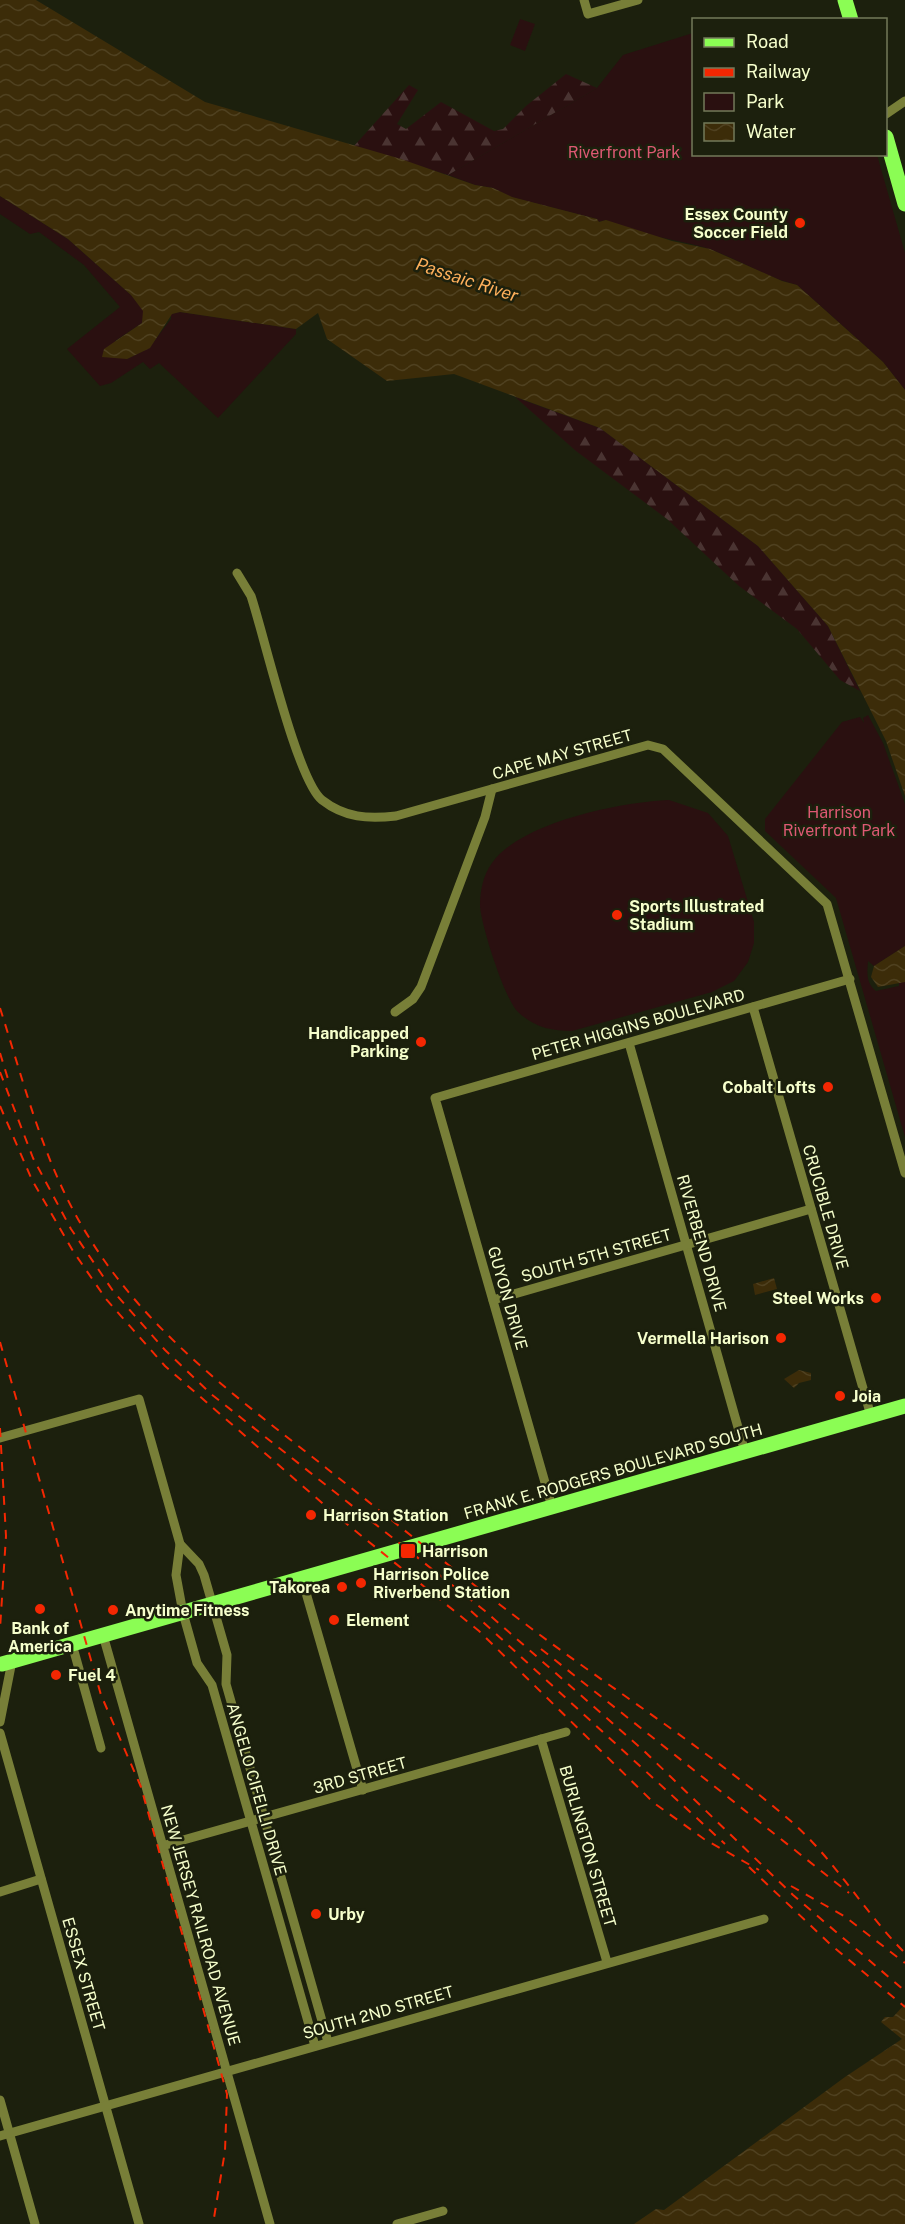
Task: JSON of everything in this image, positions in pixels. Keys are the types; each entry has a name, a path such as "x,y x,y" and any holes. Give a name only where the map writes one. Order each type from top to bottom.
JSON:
{"main road":[{"path":"845,0 850,18"},
{"path":"887,144 905,204"},
{"path":"871,1416 905,1406"},
{"name":"FRANK E. RODGERS BOULEVARD SOUTH","path":"7,1662 871,1416"}],"street":[{"path":"584,0 588,14 638,0"},
{"path":"887,113 905,101"},
{"name":"CAPE MAY STREET","path":"237,573 252,596 298,755 312,788 321,799 354,817 375,819 396,816 648,745 659,746 823,899 831,914 905,1173"},
{"path":"395,1012 413,999 421,987 485,817 492,789"},
{"name":"PETER HIGGINS BOULEVARD","path":"435,1098 850,979"},
{"name":"CRUCIBLE DRIVE","path":"753,1007 871,1416"},
{"name":"RIVERBEND DRIVE","path":"629,1043 746,1452"},
{"name":"GUYON DRIVE","path":"435,1098 552,1507"},
{"name":"SOUTH 5TH STREET","path":"493,1300 811,1209"},
{"name":"ANGELO CIFELLI DRIVE","path":"0,1438 139,1399 180,1544 176,1575 183,1613 197,1663 212,1685 315,2046"},
{"name":"ANGELO CIFELLI DRIVE","path":"180,1544 202,1570 213,1604 227,1655 226,1684 328,2042"},
{"path":"305,1578 363,1790"},
{"name":"NEW JERSEY RAILROAD AVENUE","path":"103,1635 270,2224"},
{"path":"72,1644 101,1748"},
{"path":"0,1722 7,1662"},
{"name":"3RD STREET","path":"162,1846 566,1732"},
{"name":"ESSEX STREET","path":"0,1733 139,2224"},
{"name":"BURLINGTON STREET","path":"541,1739 606,1962"},
{"path":"0,1892 41,1879"},
{"name":"SOUTH 2ND STREET","path":"5,2135 606,1962 765,1919"},
{"path":"0,2100 5,2135 36,2224"},
{"path":"397,2224 443,2211"}],"green space":[{"path":"520,19 535,24 525,51 510,45"},
{"name":"Riverfront Park","path":"692,33 692,156 877,156 905,253 905,390 883,362 797,285 712,250 645,234 606,220 598,222 597,219 511,197 493,188 475,185 448,175 597,88 623,55"},
{"path":"566,74 597,88 448,175 354,146 409,85 418,90 397,124 406,129 441,102 494,131 503,129 526,106"},
{"path":"0,196 68,239 131,295 144,311 142,323 115,341 127,359 149,348 171,319 171,314 180,312 296,329 296,334 218,418 159,363 150,369 143,362 111,383 100,386 67,349 120,307 84,265 39,232 30,234 0,214"},
{"path":"515,397 600,428 758,546 828,626 860,691 840,680 797,629 739,586 667,519 576,451"},
{"name":"Harrison Riverfront Park","path":"868,715 883,743 905,804 905,946 874,966 868,961 867,970 869,981 876,991 899,986 899,981 905,982 905,1137 836,898 765,831 765,819 842,722 860,717 864,723 863,718"},
{"name":"Sports Illustrated Stadium","path":"669,800 708,813 728,836 754,922 754,943 748,962 734,981 712,992 572,1031 550,1029 530,1021 518,1012 507,993 494,962 481,916 480,900 483,883 492,863 506,849 525,836 573,817 625,805"}],"water":[{"name":"Passaic River","path":"0,0 36,0 205,102 401,159 475,185 493,188 512,197 597,219 599,222 606,220 672,241 710,249 782,281 797,285 883,362 905,390 905,796 886,741 828,626 758,546 600,428 454,374 387,381 327,339 318,313 296,329 180,312 172,314 150,348 127,359 102,357 104,349 142,323 143,311 131,295 68,239 0,196"},
{"path":"905,946 905,982 878,987 871,977 874,966"},
{"path":"774,1278 777,1289 755,1295 753,1284"},
{"path":"799,1370 811,1373 811,1380 799,1383 794,1388 784,1379"},
{"path":"905,2004 905,2224 634,2224 656,2209 664,2210 845,2077 902,2039 881,2022 885,2017 893,2017"}],"railway":[{"path":"0,1008 48,1156 60,1184 90,1239 138,1304 195,1361 256,1413 505,1609 724,1768 786,1817 803,1832 833,1866 905,1953"},
{"path":"0,1053 8,1079"},
{"path":"0,1072 33,1158 71,1229 113,1291 165,1350 211,1394 485,1611 643,1750 793,1895 905,1991"},
{"path":"0,1106 32,1180 73,1251 106,1299 165,1366 337,1516 479,1631 654,1803 704,1839 759,1870"},
{"path":"0,1342 101,1695 141,1787 227,2094 225,2151 213,2224"},
{"path":"0,1428 6,1536 0,1629"},
{"path":"471,1611 725,1844"},
{"path":"541,1649 849,1893"},
{"path":"749,1867 830,1944 905,2007"},
{"path":"791,1886 844,1916 905,1963"}],"place":[{"name":"Essex County Soccer Field","path":"800,223"},
{"name":"Sports Illustrated Stadium","path":"617,915"},
{"name":"Handicapped Parking","path":"421,1042"},
{"name":"Cobalt Lofts","path":"828,1087"},
{"name":"Steel Works","path":"876,1298"},
{"name":"Vermella Harison","path":"781,1338"},
{"name":"Joia","path":"840,1396"},
{"name":"Harrison Station","path":"311,1515"},
{"name":"Harrison","path":"408,1551"},
{"name":"Harrison Police Riverbend Station","path":"361,1583"},
{"name":"Takorea","path":"342,1587"},
{"name":"Bank of America","path":"40,1609"},
{"name":"Anytime Fitness","path":"113,1610"},
{"name":"Element","path":"334,1620"},
{"name":"Fuel 4","path":"56,1675"},
{"name":"Urby","path":"316,1914"}]}
